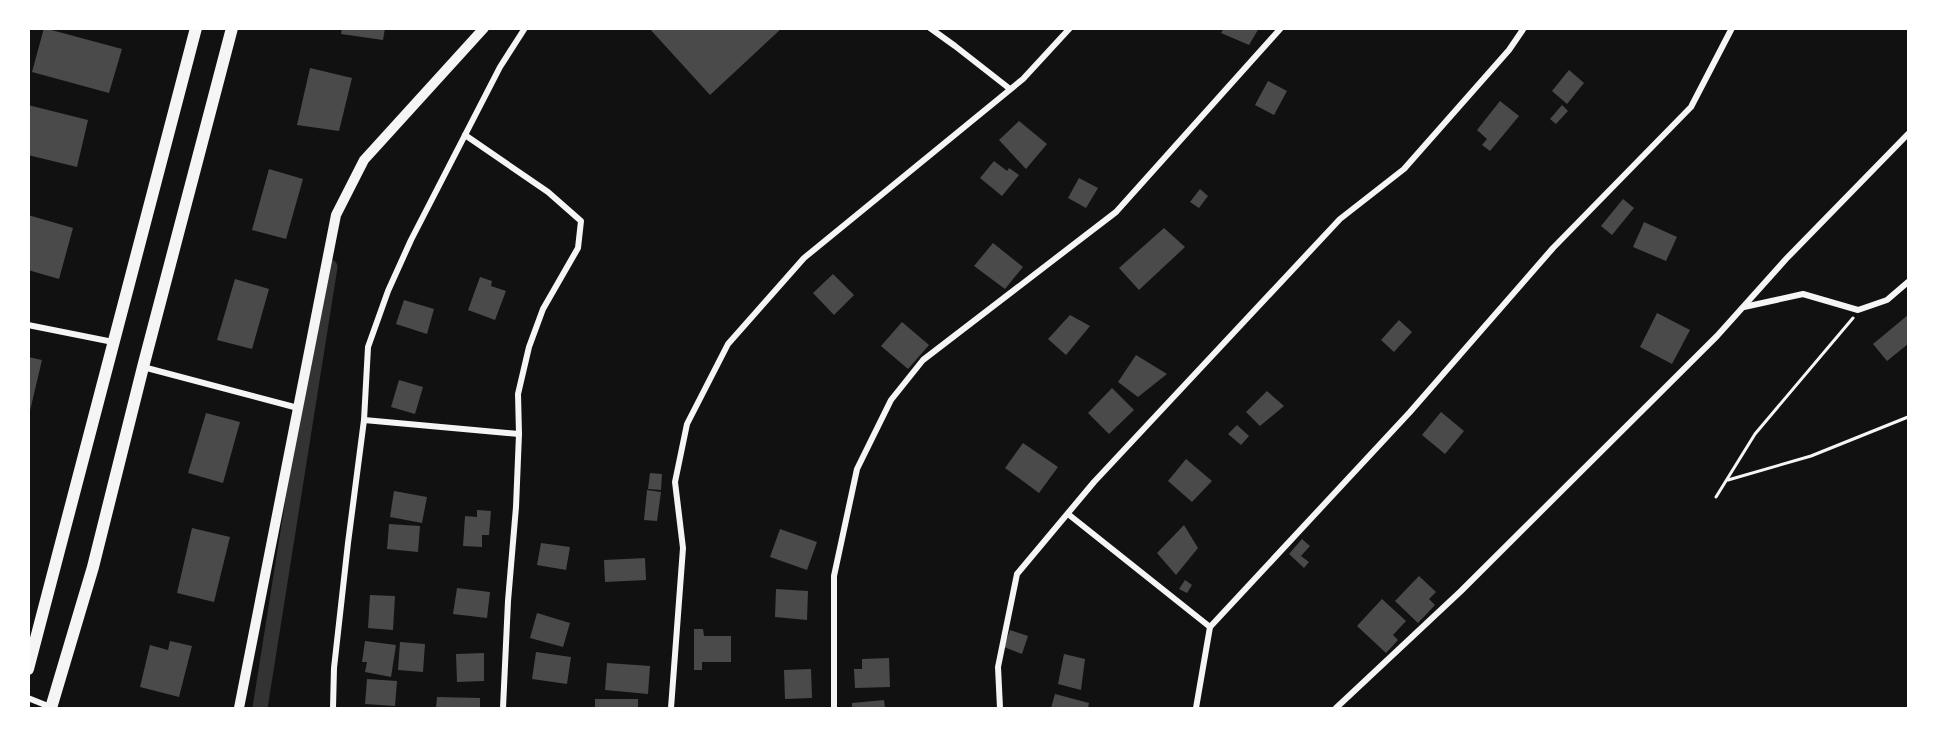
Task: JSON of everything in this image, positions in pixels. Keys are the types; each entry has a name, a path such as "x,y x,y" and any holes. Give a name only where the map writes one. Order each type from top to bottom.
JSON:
{"main road":[{"path":"28,669 196,28"},
{"path":"53,708 93,567 142,367 232,28"}],"street":[{"path":"239,708 336,215 364,160 484,28"},
{"path":"333,708 334,668 364,420 368,346 388,291 411,240 500,67 525,28"},
{"path":"930,28 1010,89"},
{"path":"671,708 683,548 675,482 687,424 728,344 804,258 1023,79 1070,28"},
{"path":"834,708 834,576 857,469 891,400 923,360 1116,212 1281,28"},
{"path":"1000,708 998,667 1017,574 1094,482 1340,219 1404,169 1509,50 1524,28"},
{"path":"1196,708 1210,627 1410,412 1553,248 1691,107 1732,28"},
{"path":"1336,708 1461,591 1718,336 1786,259 1908,134"},
{"path":"465,135 548,192 581,221 578,248 543,309 529,347 519,394 516,507 508,601 503,708"},
{"path":"1743,307 1803,294 1860,309 1887,300 1908,282"},
{"path":"28,326 113,342"},
{"path":"142,367 298,408"},
{"path":"364,420 519,434"},
{"path":"1068,514 1210,627"},
{"path":"28,698 53,708"}],"path":[{"path":"1716,497 1755,434 1860,309"},
{"path":"1726,480 1811,456 1908,417"}],"building":[{"path":"44,28 122,49 109,93 32,72"},
{"path":"342,28 385,28 383,40 341,34"},
{"path":"649,28 782,28 710,95"},
{"path":"1224,28 1259,28 1249,45 1221,33"},
{"path":"310,68 352,78 339,131 297,125"},
{"path":"1569,70 1584,83 1567,104 1552,91"},
{"path":"1268,81 1287,91 1274,115 1255,105"},
{"path":"1500,101 1519,116 1490,151 1482,145 1487,139 1477,130"},
{"path":"28,105 88,120 77,167 28,155"},
{"path":"1562,105 1568,111 1556,124 1550,119"},
{"path":"1019,121 1047,144 1026,169 999,140"},
{"path":"994,161 1007,171 1009,168 1019,175 1002,196 980,178"},
{"path":"269,169 303,179 286,239 252,230"},
{"path":"1079,178 1098,188 1086,208 1068,198"},
{"path":"1200,189 1208,196 1199,208 1190,202"},
{"path":"1623,199 1634,208 1612,235 1601,226"},
{"path":"28,215 73,228 59,279 28,270"},
{"path":"1644,222 1677,237 1666,261 1633,247"},
{"path":"1164,228 1185,247 1139,290 1119,268"},
{"path":"993,243 1023,267 1005,289 974,266"},
{"path":"833,274 854,295 834,315 813,293"},
{"path":"480,277 492,281 491,286 506,291 495,320 468,310"},
{"path":"235,279 269,289 252,349 217,340"},
{"path":"404,300 434,309 427,334 396,324"},
{"path":"1657,313 1690,330 1672,364 1640,347"},
{"path":"1070,315 1090,326 1066,355 1048,339"},
{"path":"1908,315 1908,344 1887,361 1873,344"},
{"path":"1399,320 1412,332 1394,352 1381,340"},
{"path":"902,322 929,345 908,369 881,346"},
{"path":"1136,355 1167,374 1138,397 1118,382"},
{"path":"28,357 42,360 29,415 28,415"},
{"path":"399,380 423,387 415,414 391,407"},
{"path":"1112,388 1134,410 1109,434 1088,413"},
{"path":"1267,391 1284,406 1260,426 1246,412"},
{"path":"1441,412 1464,431 1445,454 1422,435"},
{"path":"206,413 240,422 223,483 188,473"},
{"path":"1237,425 1249,436 1241,445 1228,434"},
{"path":"1023,443 1058,467 1039,493 1005,468"},
{"path":"1186,459 1212,481 1192,502 1168,481"},
{"path":"650,473 662,474 661,490 648,489"},
{"path":"647,490 661,492 657,521 644,520"},
{"path":"394,491 427,497 422,523 390,517"},
{"path":"477,510 491,511 489,535 482,535 482,547 463,546 465,516 477,517"},
{"path":"389,524 420,526 418,552 387,549"},
{"path":"1184,525 1198,548 1176,575 1157,553"},
{"path":"192,528 230,537 214,602 177,593"},
{"path":"780,529 817,542 807,570 770,557"},
{"path":"1302,539 1310,546 1301,556 1309,562 1304,568 1289,554"},
{"path":"541,543 570,547 566,570 537,565"},
{"path":"645,558 646,580 605,582 604,560"},
{"path":"1419,576 1436,592 1429,599 1435,605 1418,623 1395,601"},
{"path":"1185,580 1192,585 1187,593 1179,589"},
{"path":"457,588 490,592 487,618 453,614"},
{"path":"776,589 808,591 807,620 775,617"},
{"path":"370,595 395,596 393,630 368,628"},
{"path":"1382,599 1406,621 1393,635 1398,640 1386,653 1357,626"},
{"path":"537,613 570,623 563,647 530,638"},
{"path":"694,629 703,629 704,636 731,636 731,662 702,662 702,670 694,670"},
{"path":"1010,630 1028,636 1022,654 1004,647"},
{"path":"170,641 192,646 179,697 140,687 150,645 168,650"},
{"path":"365,641 396,645 391,677 365,672 367,662 362,662"},
{"path":"400,642 425,644 423,672 398,670"},
{"path":"536,652 571,657 567,684 532,679"},
{"path":"484,653 484,681 457,682 456,654"},
{"path":"1064,654 1085,659 1081,690 1058,684"},
{"path":"889,658 890,687 855,688 854,669 862,669 862,659"},
{"path":"607,663 650,666 648,694 605,690"},
{"path":"811,669 812,698 785,699 784,670"},
{"path":"367,679 397,681 395,706 365,704"},
{"path":"1055,694 1089,703 1088,708 1051,708"},
{"path":"437,697 480,698 480,708 436,708"},
{"path":"595,699 638,699 638,708 595,708"},
{"path":"884,700 885,708 852,708 852,703"}],"waterway":[{"path":"260,708 330,267"}]}
